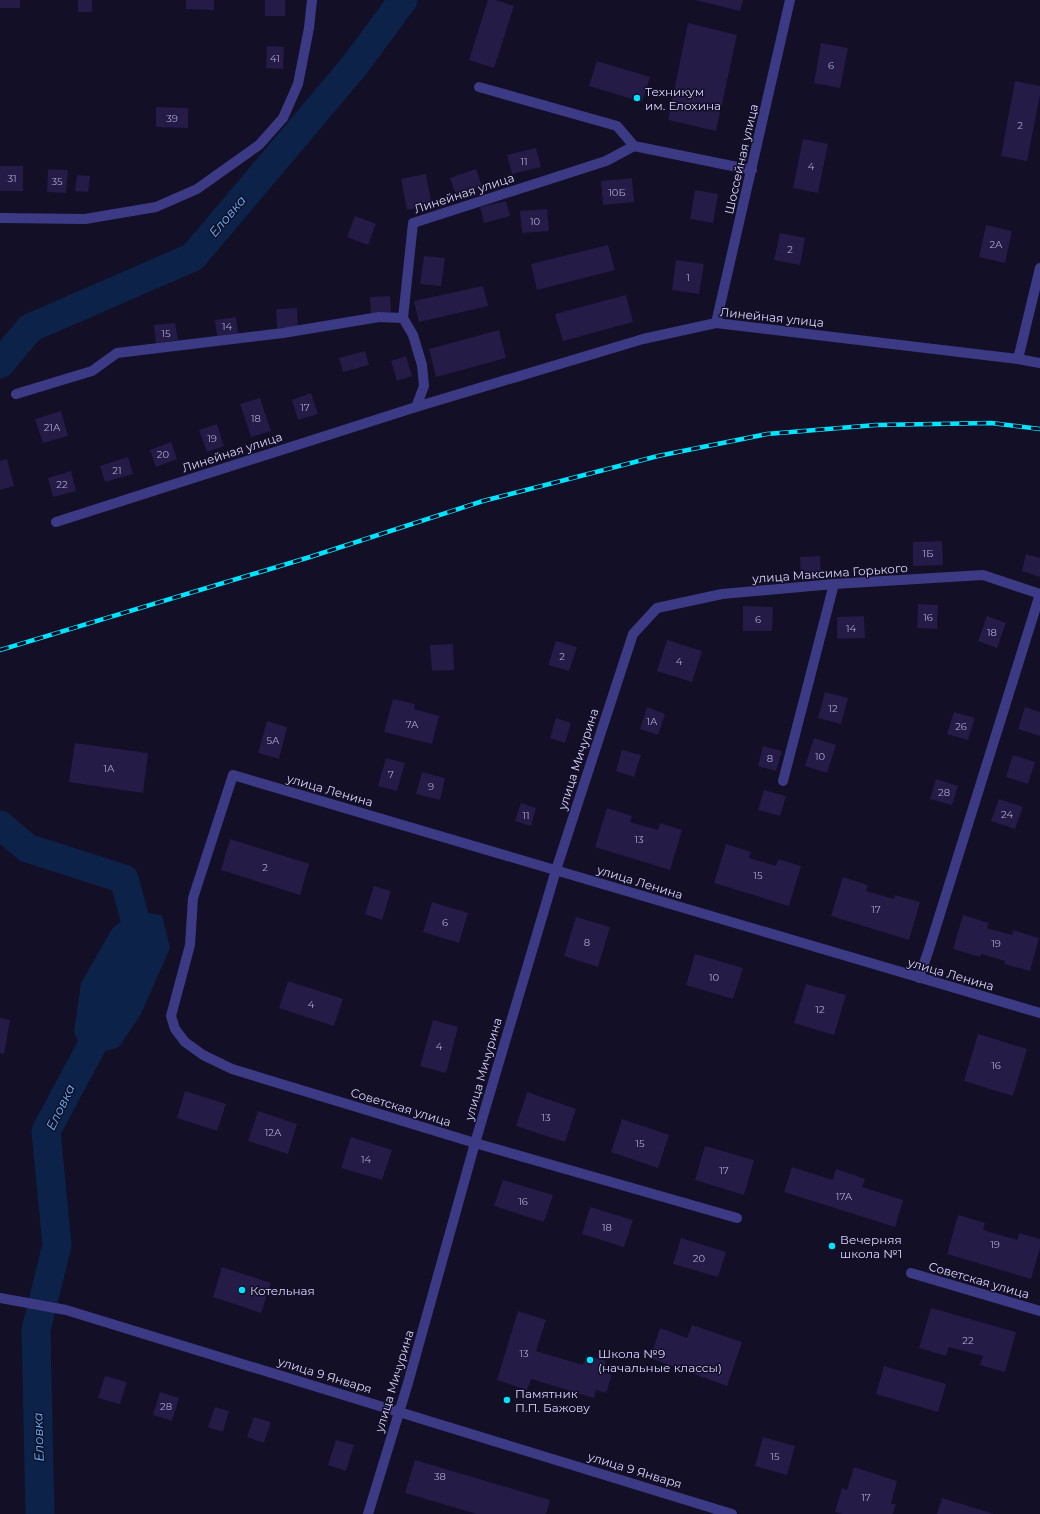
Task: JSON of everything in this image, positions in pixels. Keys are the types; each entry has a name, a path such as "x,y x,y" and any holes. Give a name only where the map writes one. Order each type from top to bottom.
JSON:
{"street":[{"path":"0,218 85,219 156,207 197,189 259,145 283,118 298,84 310,28 312,0"},
{"name":"Шоссейная улица","path":"716,323 790,0"},
{"path":"479,87 617,126 634,146 752,170"},
{"name":"Линейная улица","path":"403,318 412,222 606,161 634,146"},
{"path":"1018,359 1040,268"},
{"path":"16,394 92,371 117,353 283,333 379,317 403,318 412,335 422,365 424,386 416,407"},
{"name":"Линейная улица","path":"56,522 416,407 643,339 716,323 1018,359 1040,363"},
{"name":"улица Максима Горького","path":"633,634 657,608 722,594 834,584 983,575 1040,594"},
{"path":"783,781 834,584"},
{"path":"919,978 932,942 1040,594"},
{"name":"улица Мичурина","path":"368,1514 408,1383 475,1143 556,870 633,634"},
{"name":"улица Ленина","path":"171,1016 190,945 193,898 233,775 1040,1013"},
{"name":"Советская улица","path":"171,1016 175,1029 185,1042 203,1055 232,1069 475,1143 737,1218"},
{"name":"Советская улица","path":"911,1274 1040,1311"},
{"name":"улица 9 Января","path":"4,1298 66,1310 732,1514"}],"water":[{"path":"133,911 162,915 170,948 141,1014 119,1047 85,1058 74,1032 81,983 112,929"}],"building":[{"path":"0,0 20,0 20,8 0,8"},
{"path":"78,0 92,0 92,12 78,12"},
{"path":"186,0 214,0 214,10 186,9"},
{"path":"265,0 285,0 285,16 265,16"},
{"path":"488,0 496,0 514,6 494,68 469,60"},
{"path":"695,0 743,0 740,11"},
{"path":"688,23 737,35 716,131 668,120"},
{"path":"821,43 848,48 840,88 814,83"},
{"path":"267,46 284,47 283,69 266,68"},
{"path":"597,61 650,77 642,102 589,86"},
{"path":"1015,81 1040,86 1040,95 1027,161 1001,156"},
{"path":"156,107 188,108 188,128 156,127"},
{"path":"803,139 828,144 818,193 793,188"},
{"path":"536,148 541,167 512,174 507,155"},
{"path":"0,166 23,166 23,191 0,191"},
{"path":"48,169 68,170 66,193 47,192"},
{"path":"476,169 482,187 456,195 450,178"},
{"path":"426,174 432,205 407,210 401,179"},
{"path":"77,175 90,176 88,192 75,191"},
{"path":"632,178 634,202 603,205 601,181"},
{"path":"695,190 718,194 713,223 690,219"},
{"path":"506,201 510,216 484,223 480,207"},
{"path":"547,209 549,231 522,233 520,211"},
{"path":"355,216 376,224 368,245 347,237"},
{"path":"986,225 1012,231 1005,263 979,257"},
{"path":"780,233 805,238 800,265 774,260"},
{"path":"608,245 615,270 537,290 531,264"},
{"path":"424,256 445,258 441,286 420,284"},
{"path":"676,260 704,264 699,294 672,290"},
{"path":"483,286 488,306 419,322 414,301"},
{"path":"626,295 633,322 563,341 555,314"},
{"path":"390,296 391,312 371,313 370,297"},
{"path":"297,308 298,327 277,328 276,309"},
{"path":"236,317 238,333 217,336 215,320"},
{"path":"175,323 178,340 156,343 154,325"},
{"path":"499,330 506,358 436,377 429,349"},
{"path":"365,351 369,365 343,372 339,358"},
{"path":"406,356 412,376 397,381 391,361"},
{"path":"311,393 318,414 298,420 292,400"},
{"path":"260,398 271,431 251,437 240,404"},
{"path":"61,411 68,436 43,443 35,419"},
{"path":"217,424 224,446 207,452 199,430"},
{"path":"171,442 177,459 156,467 150,450"},
{"path":"128,457 133,474 105,482 100,466"},
{"path":"7,459 14,486 0,490 0,461"},
{"path":"71,471 76,491 53,497 48,478"},
{"path":"942,541 943,565 913,566 913,542"},
{"path":"1026,554 1040,558 1040,577 1022,571"},
{"path":"820,556 821,577 801,578 800,557"},
{"path":"918,604 938,605 937,629 917,628"},
{"path":"743,606 773,607 772,631 743,631"},
{"path":"864,616 865,638 837,639 837,617"},
{"path":"987,616 1006,623 997,648 978,641"},
{"path":"667,640 702,651 692,682 657,671"},
{"path":"556,641 577,647 569,671 548,665"},
{"path":"453,644 454,670 432,671 430,645"},
{"path":"825,692 848,698 841,724 818,718"},
{"path":"393,699 415,704 414,709 439,716 432,744 384,732"},
{"path":"647,707 665,714 658,735 640,729"},
{"path":"1025,707 1040,712 1040,736 1018,729"},
{"path":"954,712 975,718 968,740 947,734"},
{"path":"556,718 571,723 565,743 550,738"},
{"path":"267,721 287,727 279,759 258,753"},
{"path":"814,738 836,745 827,773 805,766"},
{"path":"75,743 148,753 143,793 69,782"},
{"path":"763,746 782,751 776,771 758,766"},
{"path":"622,750 641,755 634,777 616,771"},
{"path":"1013,755 1035,762 1028,784 1006,777"},
{"path":"386,758 405,763 397,791 378,786"},
{"path":"422,772 445,778 440,800 416,794"},
{"path":"936,779 958,786 952,805 930,799"},
{"path":"764,790 786,796 780,816 758,810"},
{"path":"999,799 1023,807 1015,829 991,821"},
{"path":"521,803 536,808 531,826 515,821"},
{"path":"607,808 632,816 630,822 658,830 660,823 682,830 670,870 595,847"},
{"path":"230,839 309,864 300,895 221,870"},
{"path":"726,844 751,852 749,858 776,866 778,859 801,866 789,906 714,883"},
{"path":"843,877 868,885 866,891 894,899 895,895 920,902 909,940 831,916"},
{"path":"374,886 391,891 382,920 365,914"},
{"path":"432,902 468,913 459,943 423,932"},
{"path":"963,915 989,923 987,928 1012,935 1013,930 1039,938 1030,971 1004,964 1005,961 981,954 980,957 953,949"},
{"path":"576,917 610,927 598,967 564,956"},
{"path":"695,954 743,968 733,999 686,985"},
{"path":"288,981 343,999 334,1026 279,1008"},
{"path":"806,984 846,995 834,1035 794,1023"},
{"path":"0,1018 10,1020 4,1054 0,1053"},
{"path":"433,1020 458,1027 446,1073 420,1066"},
{"path":"978,1034 1027,1049 1013,1096 964,1081"},
{"path":"185,1091 226,1104 217,1131 177,1118"},
{"path":"527,1092 576,1109 565,1142 516,1126"},
{"path":"258,1111 297,1124 288,1154 248,1141"},
{"path":"622,1119 669,1135 658,1168 611,1152"},
{"path":"351,1137 392,1150 382,1180 341,1168"},
{"path":"705,1146 754,1160 744,1195 695,1180"},
{"path":"792,1167 833,1180 836,1169 865,1179 862,1187 903,1200 895,1227 784,1192"},
{"path":"503,1180 553,1195 544,1222 494,1206"},
{"path":"590,1207 633,1220 624,1247 582,1234"},
{"path":"958,1215 985,1223 983,1230 1017,1240 1019,1233 1040,1239 1040,1248 1031,1279 947,1254"},
{"path":"681,1238 726,1252 718,1277 673,1264"},
{"name":"Котельная","path":"222,1267 271,1283 261,1313 213,1297"},
{"path":"931,1308 1016,1332 1005,1372 980,1365 983,1356 949,1347 946,1356 919,1348"},
{"path":"518,1311 546,1320 536,1351 583,1365 586,1355 606,1361 603,1372 612,1375 606,1393 596,1390 594,1398 531,1379 527,1390 497,1380"},
{"path":"692,1325 742,1342 727,1386 650,1358 660,1328 687,1338"},
{"path":"884,1366 946,1384 938,1412 876,1394"},
{"path":"105,1376 127,1382 120,1404 98,1398"},
{"path":"160,1392 179,1398 172,1421 153,1415"},
{"path":"215,1407 229,1411 223,1432 208,1427"},
{"path":"254,1417 271,1422 264,1443 247,1437"},
{"path":"763,1437 795,1446 787,1475 755,1466"},
{"path":"336,1440 354,1445 346,1471 328,1465"},
{"path":"415,1460 550,1500 546,1514 477,1514 405,1493"},
{"path":"854,1467 897,1481 891,1504 896,1504 893,1514 843,1514 835,1512 842,1488 847,1490"},
{"path":"942,1498 994,1514 937,1514"}],"waterway":[{"name":"Еловка","path":"0,364 30,328 193,257 355,65 403,0"},
{"name":"Еловка","path":"0,825 27,848 124,879 143,948"},
{"name":"Еловка","path":"40,1514 36,1330 57,1245 46,1131 104,1023"}],"railway":[{"path":"0,650 310,557 483,501 658,456 767,434 876,425 991,423 1040,429"}],"place":[{"name":"Техникум им. Елохина","path":"637,98"},
{"name":"Вечерняя школа №1","path":"832,1246"},
{"name":"Котельная","path":"242,1290"},
{"name":"Школа №9 (начальные классы)","path":"590,1360"},
{"name":"Памятник П.П. Бажову","path":"507,1400"}]}
